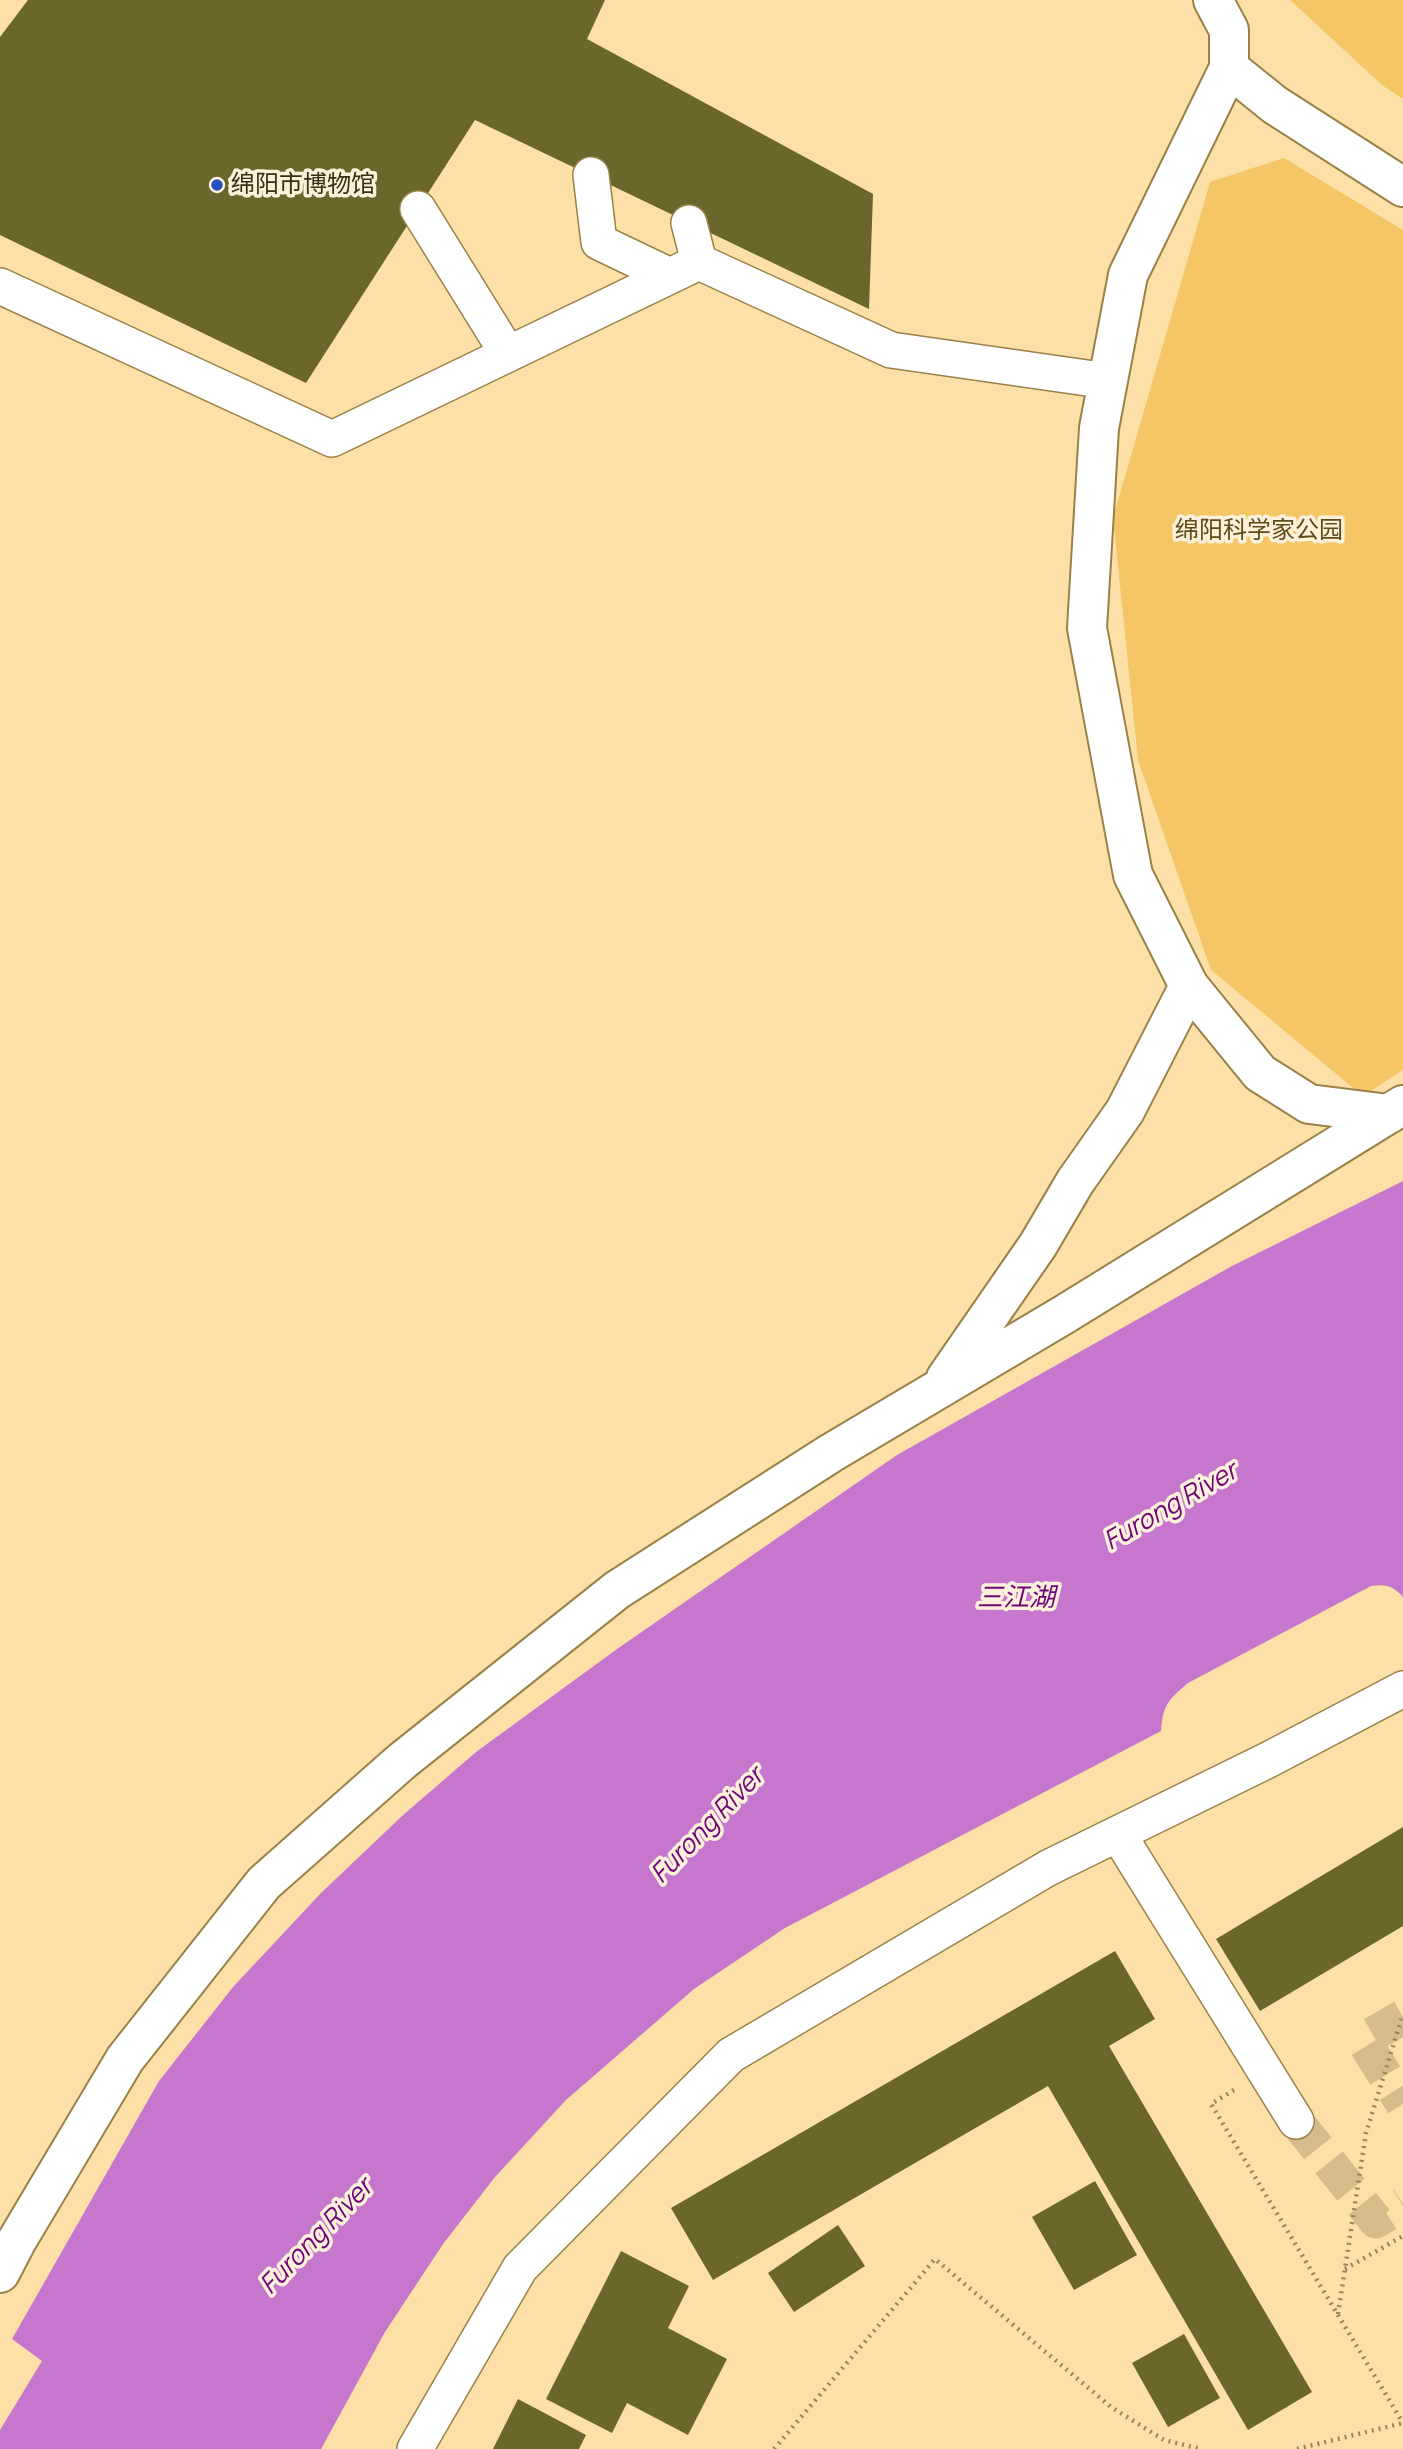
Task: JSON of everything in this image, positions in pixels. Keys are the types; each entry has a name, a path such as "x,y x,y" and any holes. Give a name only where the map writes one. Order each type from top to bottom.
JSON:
{"street":[{"path":"1213,0 1228,30 1229,68 1128,275 1099,428 1087,628 1133,875 1189,986 1260,1073 1309,1104 1396,1110"},
{"path":"1229,68 1275,105 1403,187"},
{"path":"1191,145 1223,121 1250,109 1275,105"},
{"path":"591,175 599,242 685,269 891,350 1108,381"},
{"path":"418,209 508,354"},
{"path":"685,269 689,223"},
{"path":"0,286 332,439 685,269"},
{"path":"939,1390 1038,1245 1075,1182 1125,1111 1189,986"},
{"path":"0,2273 125,2059 264,1883 402,1761 617,1590 831,1453 939,1390 1396,1110"},
{"path":"415,2449 520,2268 731,2054 1048,1868 1268,1760 1403,1689"},
{"path":"1118,1834 1296,2121"}],"path":[{"path":"1338,2315 1366,2133 1403,2014"},
{"path":"1265,2072 1211,2104 1403,2423 1297,2449"},
{"path":"1345,2270 1403,2236"},
{"path":"774,2449 934,2259 1111,2407 1164,2440 1201,2449"}],"green space":[{"path":"1290,0 1403,0 1403,99 1382,85"},
{"name":"绵阳科学家公园","path":"1284,158 1403,230 1403,1070 1363,1096 1211,970 1138,760 1113,518 1210,182"}],"water":[{"name":"三江湖","path":"1403,1181 1403,1597 1389,1587 1371,1586 1188,1683 1168,1704 1161,1731 785,1928 694,1989 566,2100 495,2177 443,2244 385,2332 321,2449 0,2449 0,2430 42,2361 12,2339 159,2081 233,1987 321,1893 402,1816 476,1752 617,1649 897,1455 1232,1266"}],"building":[{"name":"绵阳市博物馆","path":"28,0 605,0 587,39 873,194 869,309 475,120 306,383 0,235 0,37"},
{"path":"1403,1827 1403,1926 1260,2011 1216,1939"},
{"path":"1115,1951 1155,2019 1109,2046 1312,2392 1248,2430 1048,2086 713,2280 671,2208"},
{"path":"1095,2181 1137,2255 1074,2290 1032,2217"},
{"path":"838,2225 865,2266 794,2312 768,2273"},
{"path":"621,2251 689,2286 668,2328 727,2359 688,2435 627,2403 612,2433 546,2399"},
{"path":"1184,2334 1220,2398 1168,2427 1132,2363"},
{"path":"518,2399 586,2435 579,2449 493,2449"}],"tunnel":[{"path":"1403,2017 1363,2040 1403,2104"},
{"path":"1296,2121 1376,2221 1403,2204"}],"place":[{"name":"绵阳市博物馆","path":"217,185"}],"water label":[{"name":"Furong River","path":"1171,1507"},
{"name":"Furong River","path":"708,1826"},
{"name":"Furong River","path":"317,2237"}]}
